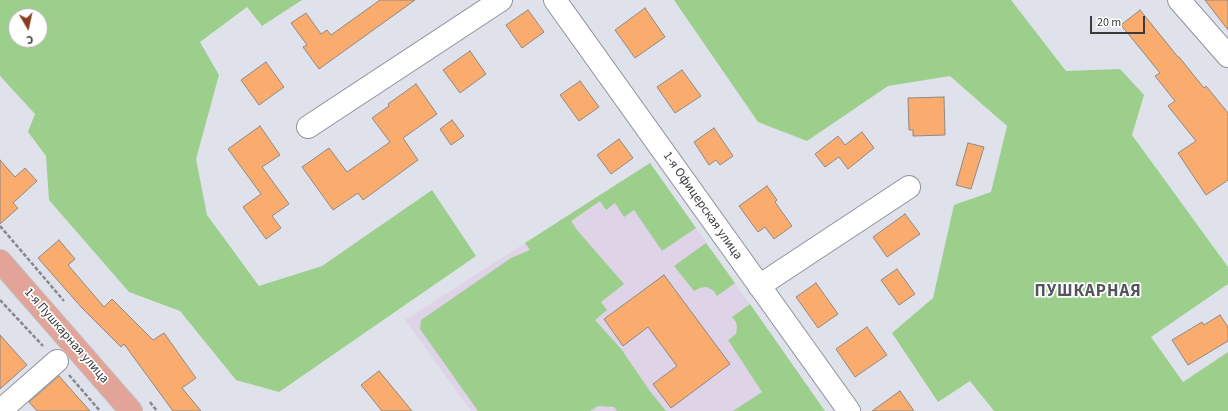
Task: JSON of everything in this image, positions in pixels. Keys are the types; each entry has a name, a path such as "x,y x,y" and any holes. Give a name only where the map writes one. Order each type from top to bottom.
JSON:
{"main road":[{"name":"1-я Пушкарная улица","path":"0,261 131,411"}],"street":[{"path":"308,127 501,0"},
{"name":"1-я Офицерская улица","path":"555,0 848,411"},
{"path":"1179,0 1228,56"},
{"path":"759,286 909,188"},
{"path":"0,411 57,361"}],"shaded area":[{"path":"650,163 825,411 471,411 405,320"}],"green space":[{"path":"0,0 302,0 262,26 247,7 200,42 219,75 196,159 207,215 259,286 322,266 432,190 476,256 279,392 236,380 180,311 129,292 49,200 46,156 28,132 35,114 0,76"},
{"path":"674,0 1011,0 1066,71 1120,69 1144,95 1132,135 1228,267 1228,284 1151,337 1183,382 1228,352 1228,411 994,411 970,381 938,402 892,333 933,298 954,205 991,192 1007,126 950,76 888,86 807,141 758,122"},
{"path":"650,163 696,228 662,251 634,210 624,217 615,203 606,210 600,201 571,221 577,230 624,284 601,302 607,310 595,320 622,350 649,390 666,411 617,411 614,407 598,406 590,411 478,411 420,329 421,320 511,258 530,250 525,243"},
{"path":"706,243 735,283 717,296 714,291 707,287 694,291 674,266"},
{"path":"750,304 825,411 733,411 762,392 728,340 736,334 736,322 732,317"}],"building":[{"path":"380,0 415,0 319,69 303,47 307,45 291,23 306,13 321,34 327,30 331,35"},
{"path":"1205,0 1228,0 1228,30"},
{"path":"645,8 665,37 635,58 615,30"},
{"path":"528,10 544,32 522,48 506,25"},
{"path":"1140,10 1204,88 1206,86 1228,113 1228,180 1206,195 1178,153 1196,141 1168,106 1175,101 1155,76 1160,73 1121,25"},
{"path":"470,51 486,74 460,93 443,70"},
{"path":"266,62 284,87 259,105 241,80"},
{"path":"682,70 701,96 675,113 657,87"},
{"path":"580,81 599,107 579,121 560,95"},
{"path":"416,84 437,114 403,138 418,160 363,200 358,193 333,210 302,167 329,148 347,172 390,142 372,118 389,106 388,104"},
{"path":"944,97 945,135 913,136 913,130 909,130 908,98"},
{"path":"452,120 464,136 451,145 440,129"},
{"path":"260,126 280,155 262,167 289,204 272,216 281,228 266,239 243,207 261,194 228,149"},
{"path":"714,128 733,156 720,165 716,160 709,165 694,142"},
{"path":"862,132 874,148 848,169 839,157 825,167 815,154 838,136 845,145"},
{"path":"619,139 633,158 611,174 597,155"},
{"path":"968,143 984,147 971,189 956,185"},
{"path":"0,160 15,177 25,168 37,181 13,203 18,208 0,224"},
{"path":"767,186 777,200 775,202 792,226 774,239 765,227 758,232 739,206"},
{"path":"905,214 920,234 887,257 873,237"},
{"path":"59,240 75,259 68,265 104,307 112,299 153,340 164,333 196,378 182,388 201,411 173,411 124,344 121,347 82,308 38,258"},
{"path":"897,269 915,294 899,305 881,280"},
{"path":"664,275 730,364 671,408 653,384 677,366 648,327 623,346 604,319"},
{"path":"816,283 838,314 818,328 796,297"},
{"path":"1220,315 1228,327 1228,341 1188,365 1172,340 1202,322 1204,325"},
{"path":"867,327 887,355 855,377 836,349"},
{"path":"0,335 27,365 0,389"},
{"path":"379,371 412,411 382,411 361,385"},
{"path":"59,376 90,411 37,411 29,402"},
{"path":"900,391 914,411 872,411"}],"district":[{"name":"ПУШКАРНАЯ","path":"1088,292"}]}
